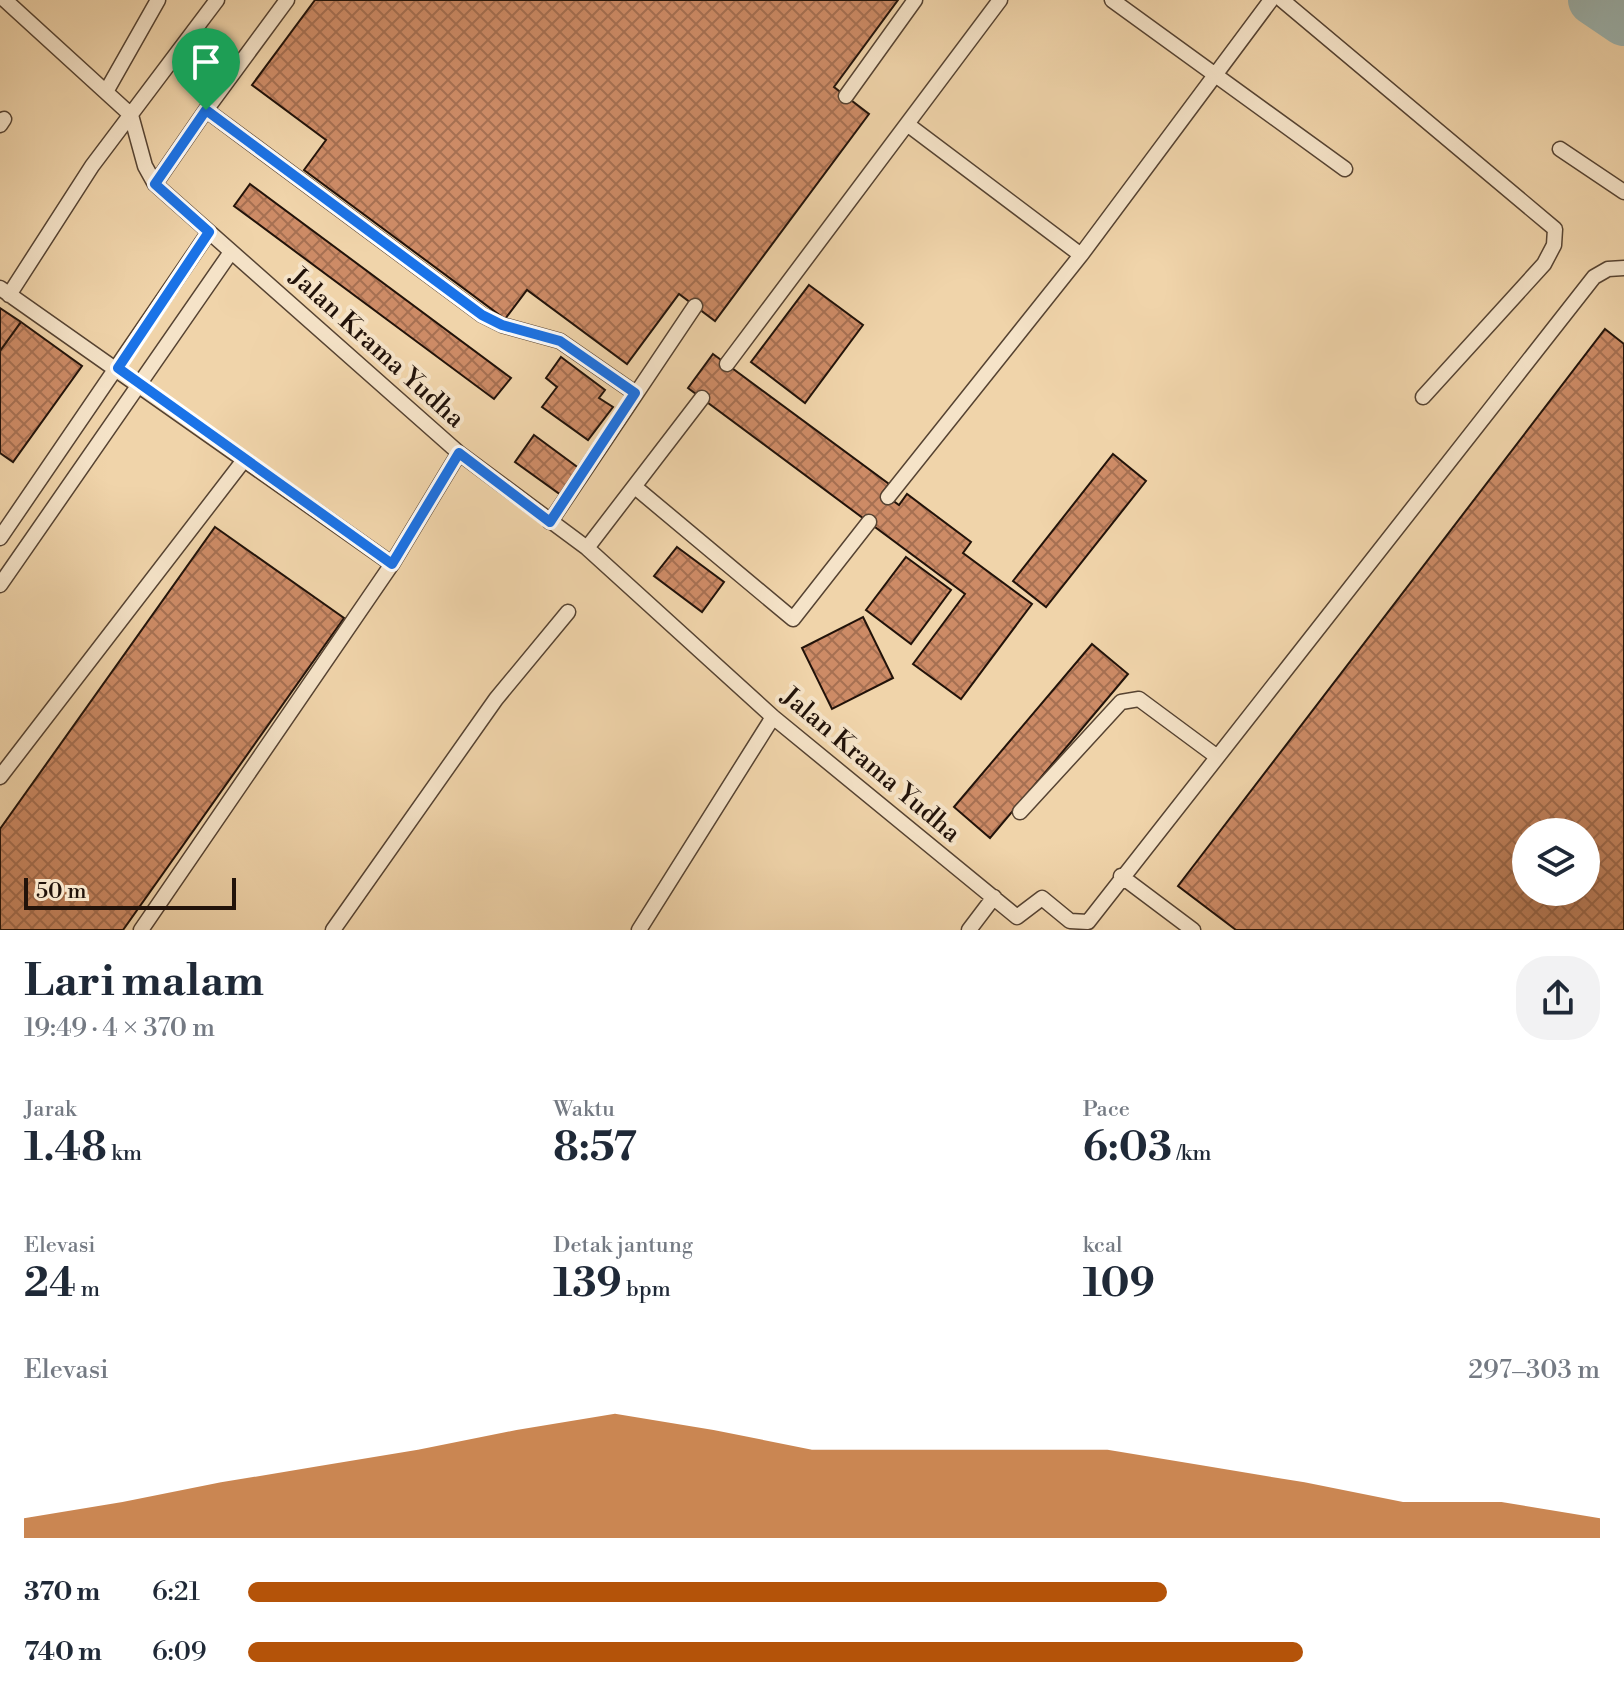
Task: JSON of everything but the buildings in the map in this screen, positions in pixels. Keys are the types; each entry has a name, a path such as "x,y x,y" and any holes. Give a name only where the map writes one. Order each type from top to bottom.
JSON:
{"lane":[{"name":"Jalan Krama Yudha","path":"5,0 131,115 145,166 155,184 459,453 587,548 773,717 1014,916 1021,915 1042,898 1070,921 1088,922 1121,876"},
{"path":"107,90 158,0"},
{"path":"217,0 92,166 5,291 392,564"},
{"path":"155,184 287,0"},
{"path":"846,96 915,0"},
{"path":"727,364 1000,0"},
{"path":"1112,0 1345,169"},
{"path":"888,497 1081,255 1271,0"},
{"path":"1282,0 1555,229 1554,245 1544,264 1423,397"},
{"path":"206,110 482,315 502,325 560,341 635,393"},
{"path":"907,124 1081,255"},
{"path":"1560,149 1624,192"},
{"path":"0,538 209,232"},
{"path":"0,585 141,386 231,252"},
{"path":"1193,930 1121,876 1594,277 1608,269 1624,268"},
{"path":"550,522 695,306"},
{"path":"587,548 702,398"},
{"path":"141,930 392,564 459,453"},
{"path":"0,777 244,460"},
{"path":"635,487 793,619 869,522"},
{"path":"333,930 496,699 568,612"},
{"path":"1020,812 1121,702 1139,699 1216,756"},
{"path":"639,930 773,717"},
{"path":"969,930 994,897"}],"waterway":[{"path":"1593,0 1624,21"}],"route":[{"path":"206,110 482,315 502,325 560,341 635,393 550,522 459,453 392,564 118,368 209,232 155,184 206,110"}]}
